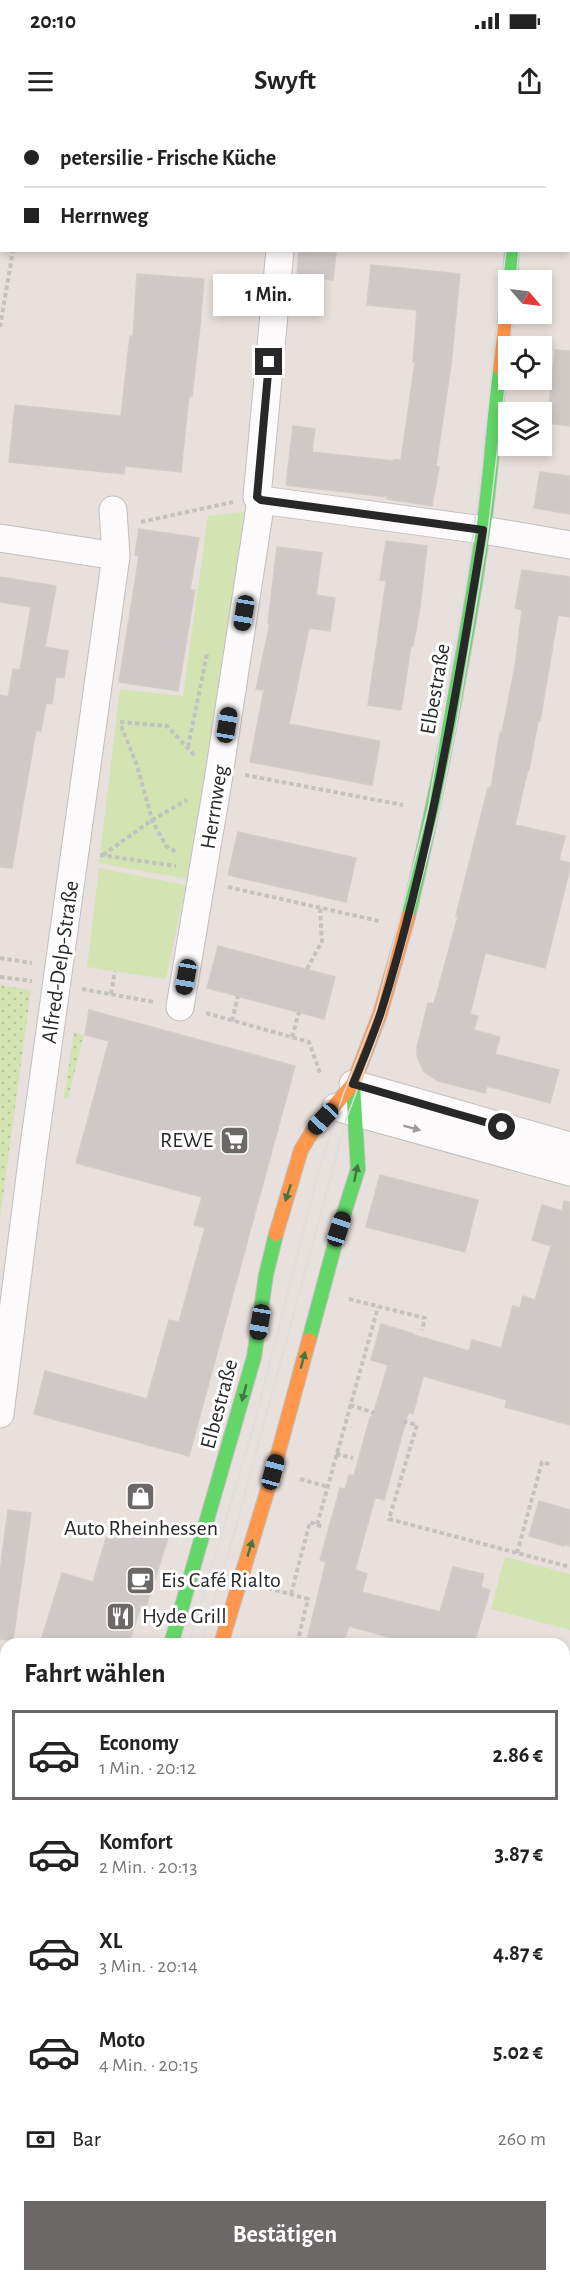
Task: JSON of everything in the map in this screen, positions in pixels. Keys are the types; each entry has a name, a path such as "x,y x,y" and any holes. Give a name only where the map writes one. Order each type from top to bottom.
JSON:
{"main road":[{"path":"511,270 512,252"},
{"name":"Elbestraße","path":"223,1638 273,1472 339,1229 358,1169 346,1110 353,1084 380,1014 406,927 433,810 460,671 483,530 505,324"},
{"name":"Elbestraße","path":"173,1638 219,1487 254,1357 266,1275 301,1150 312,1132 346,1110 353,1084"}],"street":[{"name":"Herrnweg","path":"180,1007 219,776 259,499 280,252"},
{"path":"259,499 483,530 570,545"},
{"name":"Alfred-Delp-Straße","path":"0,1414 75,851 107,718 116,556 123,518"},
{"path":"0,538 116,556"},
{"path":"353,1084 570,1146"},
{"path":"346,1110 570,1172"}],"path":[{"path":"0,327 13,252"},
{"path":"123,518 259,499"},
{"path":"229,513 231,502"},
{"path":"188,748 209,647"},
{"path":"107,718 167,726 219,776 433,810"},
{"path":"107,718 137,765 152,819 166,846 203,875"},
{"path":"103,855 152,819 219,776"},
{"path":"75,851 203,875 321,908 406,927"},
{"path":"307,969 322,941 321,908"},
{"path":"0,958 34,963"},
{"path":"111,994 115,971"},
{"path":"0,976 32,981"},
{"path":"232,1021 238,996"},
{"path":"292,1036 298,1012"},
{"path":"347,1298 425,1318 422,1330"},
{"path":"317,1525 378,1307"},
{"path":"350,1406 374,1413"},
{"path":"403,1421 417,1425 389,1519 570,1567"},
{"path":"336,1454 353,1458"},
{"path":"517,1553 542,1462 552,1465"},
{"path":"298,1479 328,1487"},
{"path":"291,1594 310,1522 324,1527"},
{"path":"264,1587 308,1599 298,1638"}],"green space":[{"path":"251,511 192,880 99,863 120,689 183,696 208,516"},
{"path":"99,868 186,885 166,979 87,967"},
{"path":"0,985 31,990 0,1218"},
{"path":"74,1032 84,1035 68,1099 64,1098"},
{"path":"505,1557 570,1574 570,1630 491,1609"}],"building":[{"path":"299,252 336,253 333,280 297,276"},
{"path":"371,265 460,274 451,365 436,466 439,467 432,506 387,499 388,497 286,485 293,426 315,429 312,452 401,460 415,362 413,362 417,310 367,305"},
{"path":"137,274 204,279 192,396 189,395 181,472 125,466 124,474 9,462 15,405 121,416 130,336 133,336"},
{"path":"555,350 570,351 570,426 552,424 552,402 549,402"},
{"path":"540,472 570,476 570,514 534,508"},
{"path":"139,529 199,538 190,590 195,590 178,691 119,682 139,556 135,555"},
{"path":"386,541 427,546 420,608 413,646 411,646 401,710 368,705 386,581 380,580"},
{"path":"277,547 322,553 316,595 335,598 330,631 309,628 289,724 380,741 372,785 250,762 264,690 256,689 270,623 268,623"},
{"path":"522,570 570,577 570,617 558,615 540,721 538,721 515,825 565,836 559,860 570,863 570,868 545,968 485,953 470,1014 478,1016 474,1030 500,1037 495,1054 559,1070 550,1103 487,1086 485,1093 438,1081 424,1072 417,1056 417,1047 428,1003 434,1004 458,916 456,916 488,788 491,788 500,732 502,732 515,666 522,610 515,608"},
{"path":"0,577 56,586 45,647 68,651 64,678 56,677 52,704 46,703 41,731 36,730 12,868 0,867 0,695 8,697 13,669 20,670 31,607 0,602"},
{"path":"238,832 356,858 346,902 228,875"},
{"path":"218,946 335,977 324,1019 207,988"},
{"path":"89,1010 295,1066 189,1456 34,1414 45,1371 147,1399 169,1320 179,1322 205,1228 194,1225 202,1197 76,1163 109,1041 85,1035"},
{"path":"380,1175 478,1200 465,1252 366,1227"},
{"path":"564,1201 570,1202 570,1425 505,1407 507,1400 423,1376 413,1414 408,1413 384,1500 375,1497 355,1570 367,1574 362,1592 440,1612 453,1567 484,1574 481,1587 490,1590 476,1638 392,1638 349,1626 345,1638 307,1638 326,1562 320,1560 340,1488 345,1489 349,1475 354,1476 370,1417 372,1418 388,1365 371,1360 381,1324 469,1351 472,1340 501,1348 513,1306 520,1308 523,1296 535,1300 551,1246 532,1240 542,1205 562,1211"},
{"path":"539,1501 570,1510 570,1546 529,1536"},
{"path":"8,1510 31,1513 13,1638 0,1638 0,1571"},
{"path":"118,1522 168,1538 146,1607 141,1605 131,1638 42,1638 62,1573 93,1582 106,1538 113,1540"}],"tram line":[{"path":"191,1638 254,1425 320,1166 343,1095 376,1011 428,809 474,529 506,252"},
{"path":"517,270 519,252"},
{"path":"511,336 512,324"},
{"path":"203,1638 236,1527 346,1120 383,1020 439,811 457,721 487,539 505,390"}],"traffic: fast":[{"path":"511,270 512,252"},
{"path":"408,917 440,773 476,580 486,511 498,388"},
{"path":"309,1340 358,1169 353,1084"},
{"path":"173,1638 254,1357 266,1275 276,1234"}],"traffic: slow":[{"path":"503,336 505,324"},
{"path":"276,1234 301,1150 312,1132 353,1084 380,1014 408,917"},
{"path":"223,1638 273,1472 309,1340"}],"place":[{"name":"REWE","path":"234,1140"},
{"name":"Auto Rheinhessen","path":"141,1496"},
{"name":"Eis Café Rialto","path":"140,1580"},
{"name":"Hyde Grill","path":"121,1616"}],"route":[{"path":"269,362 257,497 261,500 483,530 460,671 433,810 406,927 380,1014 353,1084 502,1127"}]}
